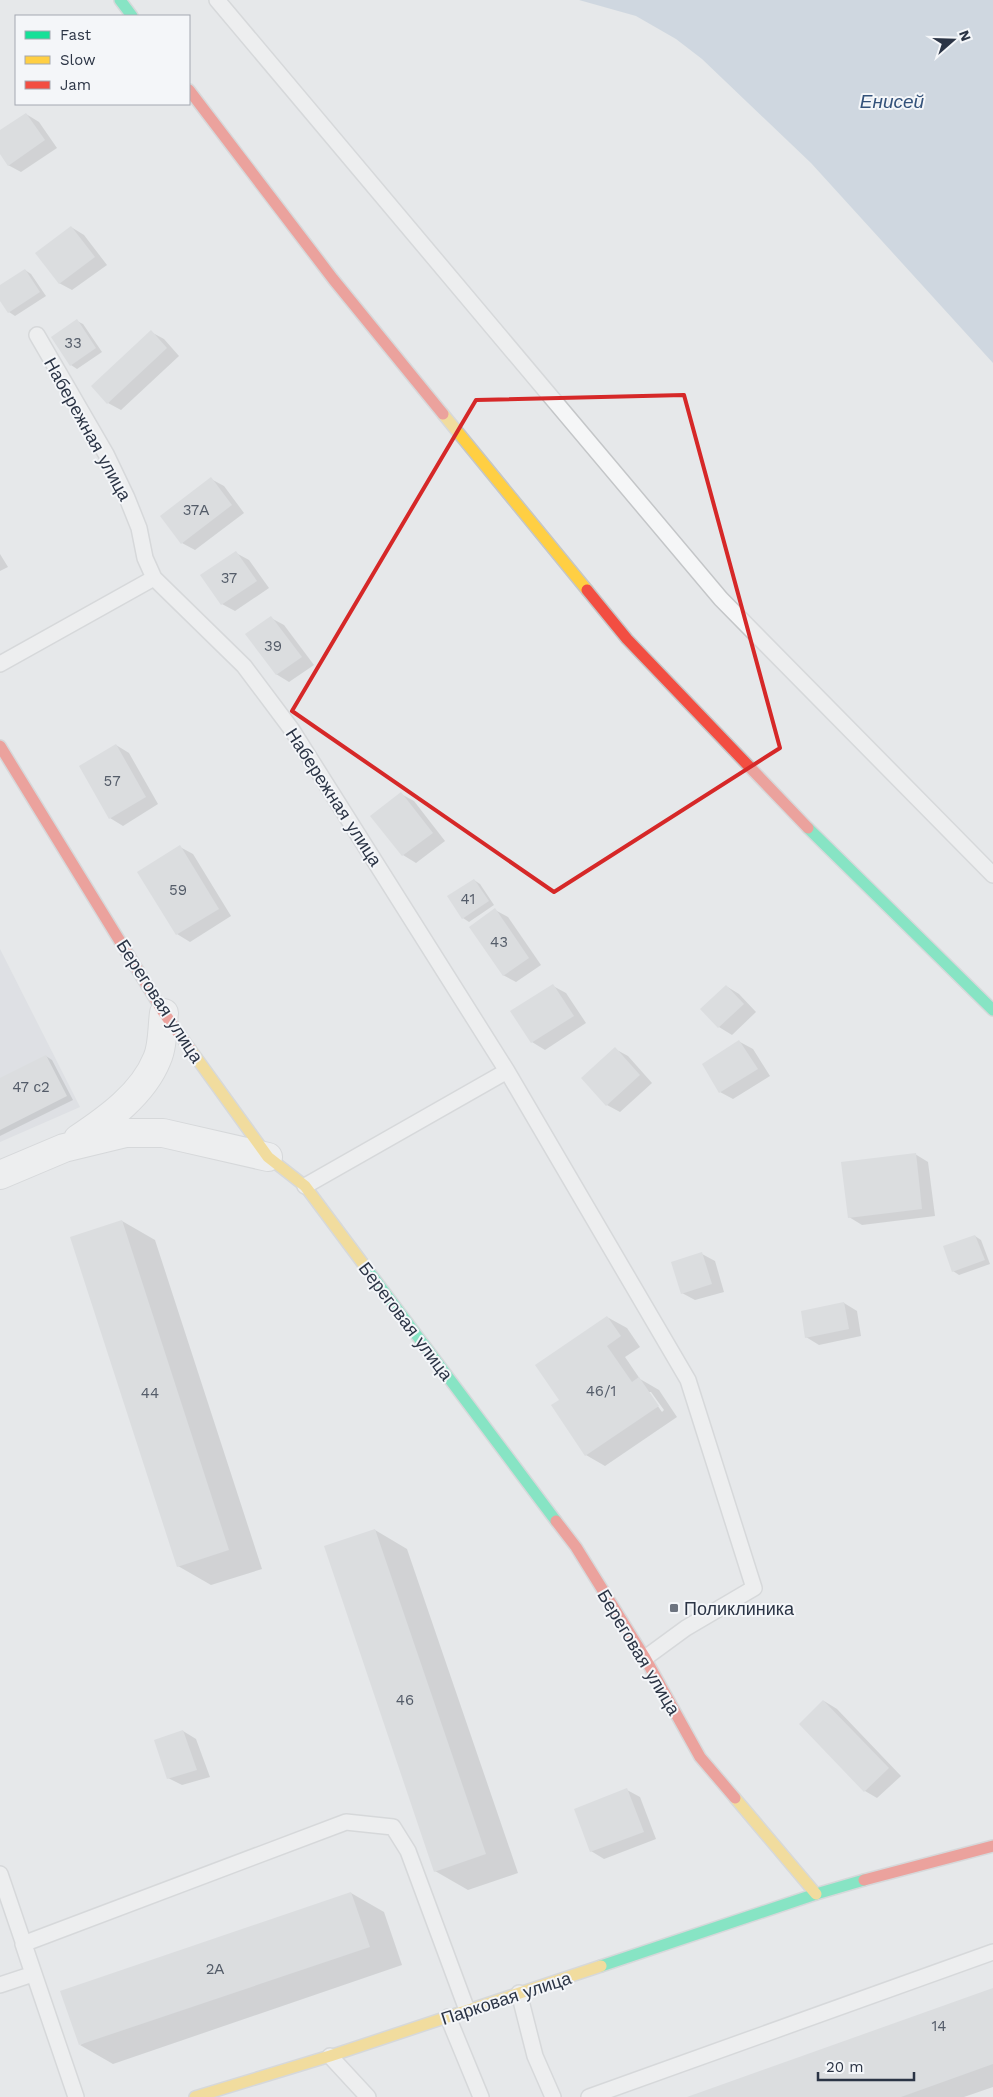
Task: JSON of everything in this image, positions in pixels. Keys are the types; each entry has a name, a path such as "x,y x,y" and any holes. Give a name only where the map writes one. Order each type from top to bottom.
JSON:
{"street":[{"path":"120,0 131,15"},
{"path":"190,91 333,279 627,639 844,865 993,1010"},
{"name":"Береговая улица","path":"0,746 164,1013 268,1157 305,1186 576,1547 645,1658 700,1757 816,1894"},
{"path":"64,1148 116,1111 138,1090 158,1059 164,1013"},
{"path":"0,1175 64,1148 126,1133 163,1133 268,1157"},
{"name":"Парковая улица","path":"195,2097 330,2056 816,1894 902,1869 993,1846"}],"lane":[{"path":"217,0 721,598 993,875"},
{"name":"Набережная улица","path":"36,335 106,454 139,528 145,558 154,578 244,666 292,730 507,1071 688,1380 754,1588 686,1628 645,1658"},
{"path":"0,664 154,578"},
{"path":"305,1186 507,1071"},
{"path":"23,1944 346,1822 393,1827 408,1851 467,2010"},
{"path":"0,1874 76,2097"},
{"path":"589,2097 993,1952"},
{"path":"0,1985 33,1974"},
{"path":"518,1993 534,2056 552,2097"},
{"path":"448,2017 481,2097"},
{"path":"330,2056 368,2097"}],"highlighted area":[{"path":"684,395 780,748 554,892 292,711 476,400"}],"shaded area":[{"path":"0,949 80,1107 0,1142"}],"water":[{"name":"Енисей","path":"579,0 993,0 993,363 811,163 702,59 676,39 636,16"}],"building":[{"path":"26,113 45,140 8,166 0,154 0,130"},
{"path":"71,226 95,257 59,284 35,253"},
{"path":"25,269 40,292 8,313 0,301 0,285"},
{"path":"77,319 96,348 70,366 51,337"},
{"path":"151,330 167,348 107,404 91,386"},
{"path":"211,477 232,505 181,544 160,516"},
{"path":"236,551 257,581 221,605 200,575"},
{"path":"271,616 302,657 276,675 245,634"},
{"path":"116,744 146,797 109,819 79,766"},
{"path":"401,792 433,833 402,856 370,816"},
{"path":"180,845 219,909 176,935 137,872"},
{"path":"474,879 489,901 462,919 447,896"},
{"path":"495,908 529,958 503,976 469,927"},
{"path":"553,984 574,1016 531,1043 510,1011"},
{"path":"726,985 744,1004 718,1028 700,1009"},
{"path":"739,1040 758,1069 719,1093 702,1064"},
{"path":"615,1047 640,1075 606,1106 581,1078"},
{"path":"46,1055 67,1096 0,1130 0,1078"},
{"path":"916,1153 922,1209 848,1218 841,1162"},
{"path":"122,1220 229,1550 177,1567 70,1237"},
{"path":"975,1235 985,1260 952,1272 943,1246"},
{"path":"702,1252 712,1284 681,1294 671,1262"},
{"path":"844,1302 849,1329 805,1338 801,1311"},
{"path":"607,1316 621,1336 607,1346 632,1382 639,1377 659,1406 585,1456 551,1405 559,1400 535,1365"},
{"path":"375,1529 486,1854 434,1872 324,1546"},
{"path":"823,1700 889,1768 864,1792 799,1724"},
{"path":"183,1730 197,1770 167,1779 154,1740"},
{"path":"627,1788 644,1832 590,1852 574,1809"},
{"path":"351,1892 370,1947 79,2045 60,1991"},
{"path":"993,1988 993,2064 901,2097 687,2097"}],"traffic: fast":[{"path":"120,0 131,15"},
{"path":"808,828 993,1010"},
{"path":"364,1265 556,1521"},
{"path":"601,1966 816,1894 864,1880"}],"traffic: slow":[{"path":"443,414 587,590"},
{"path":"190,1049 268,1157 305,1186 364,1265"},
{"path":"735,1798 816,1894"},
{"path":"195,2097 330,2056 601,1966"}],"traffic: jam":[{"path":"190,91 333,279 443,414"},
{"path":"587,590 627,639 808,828"},
{"path":"0,746 164,1013 190,1049"},
{"path":"556,1521 576,1547 645,1658 700,1757 735,1798"},
{"path":"864,1880 993,1846"}],"place":[{"name":"Поликлиника","path":"674,1608"}]}
